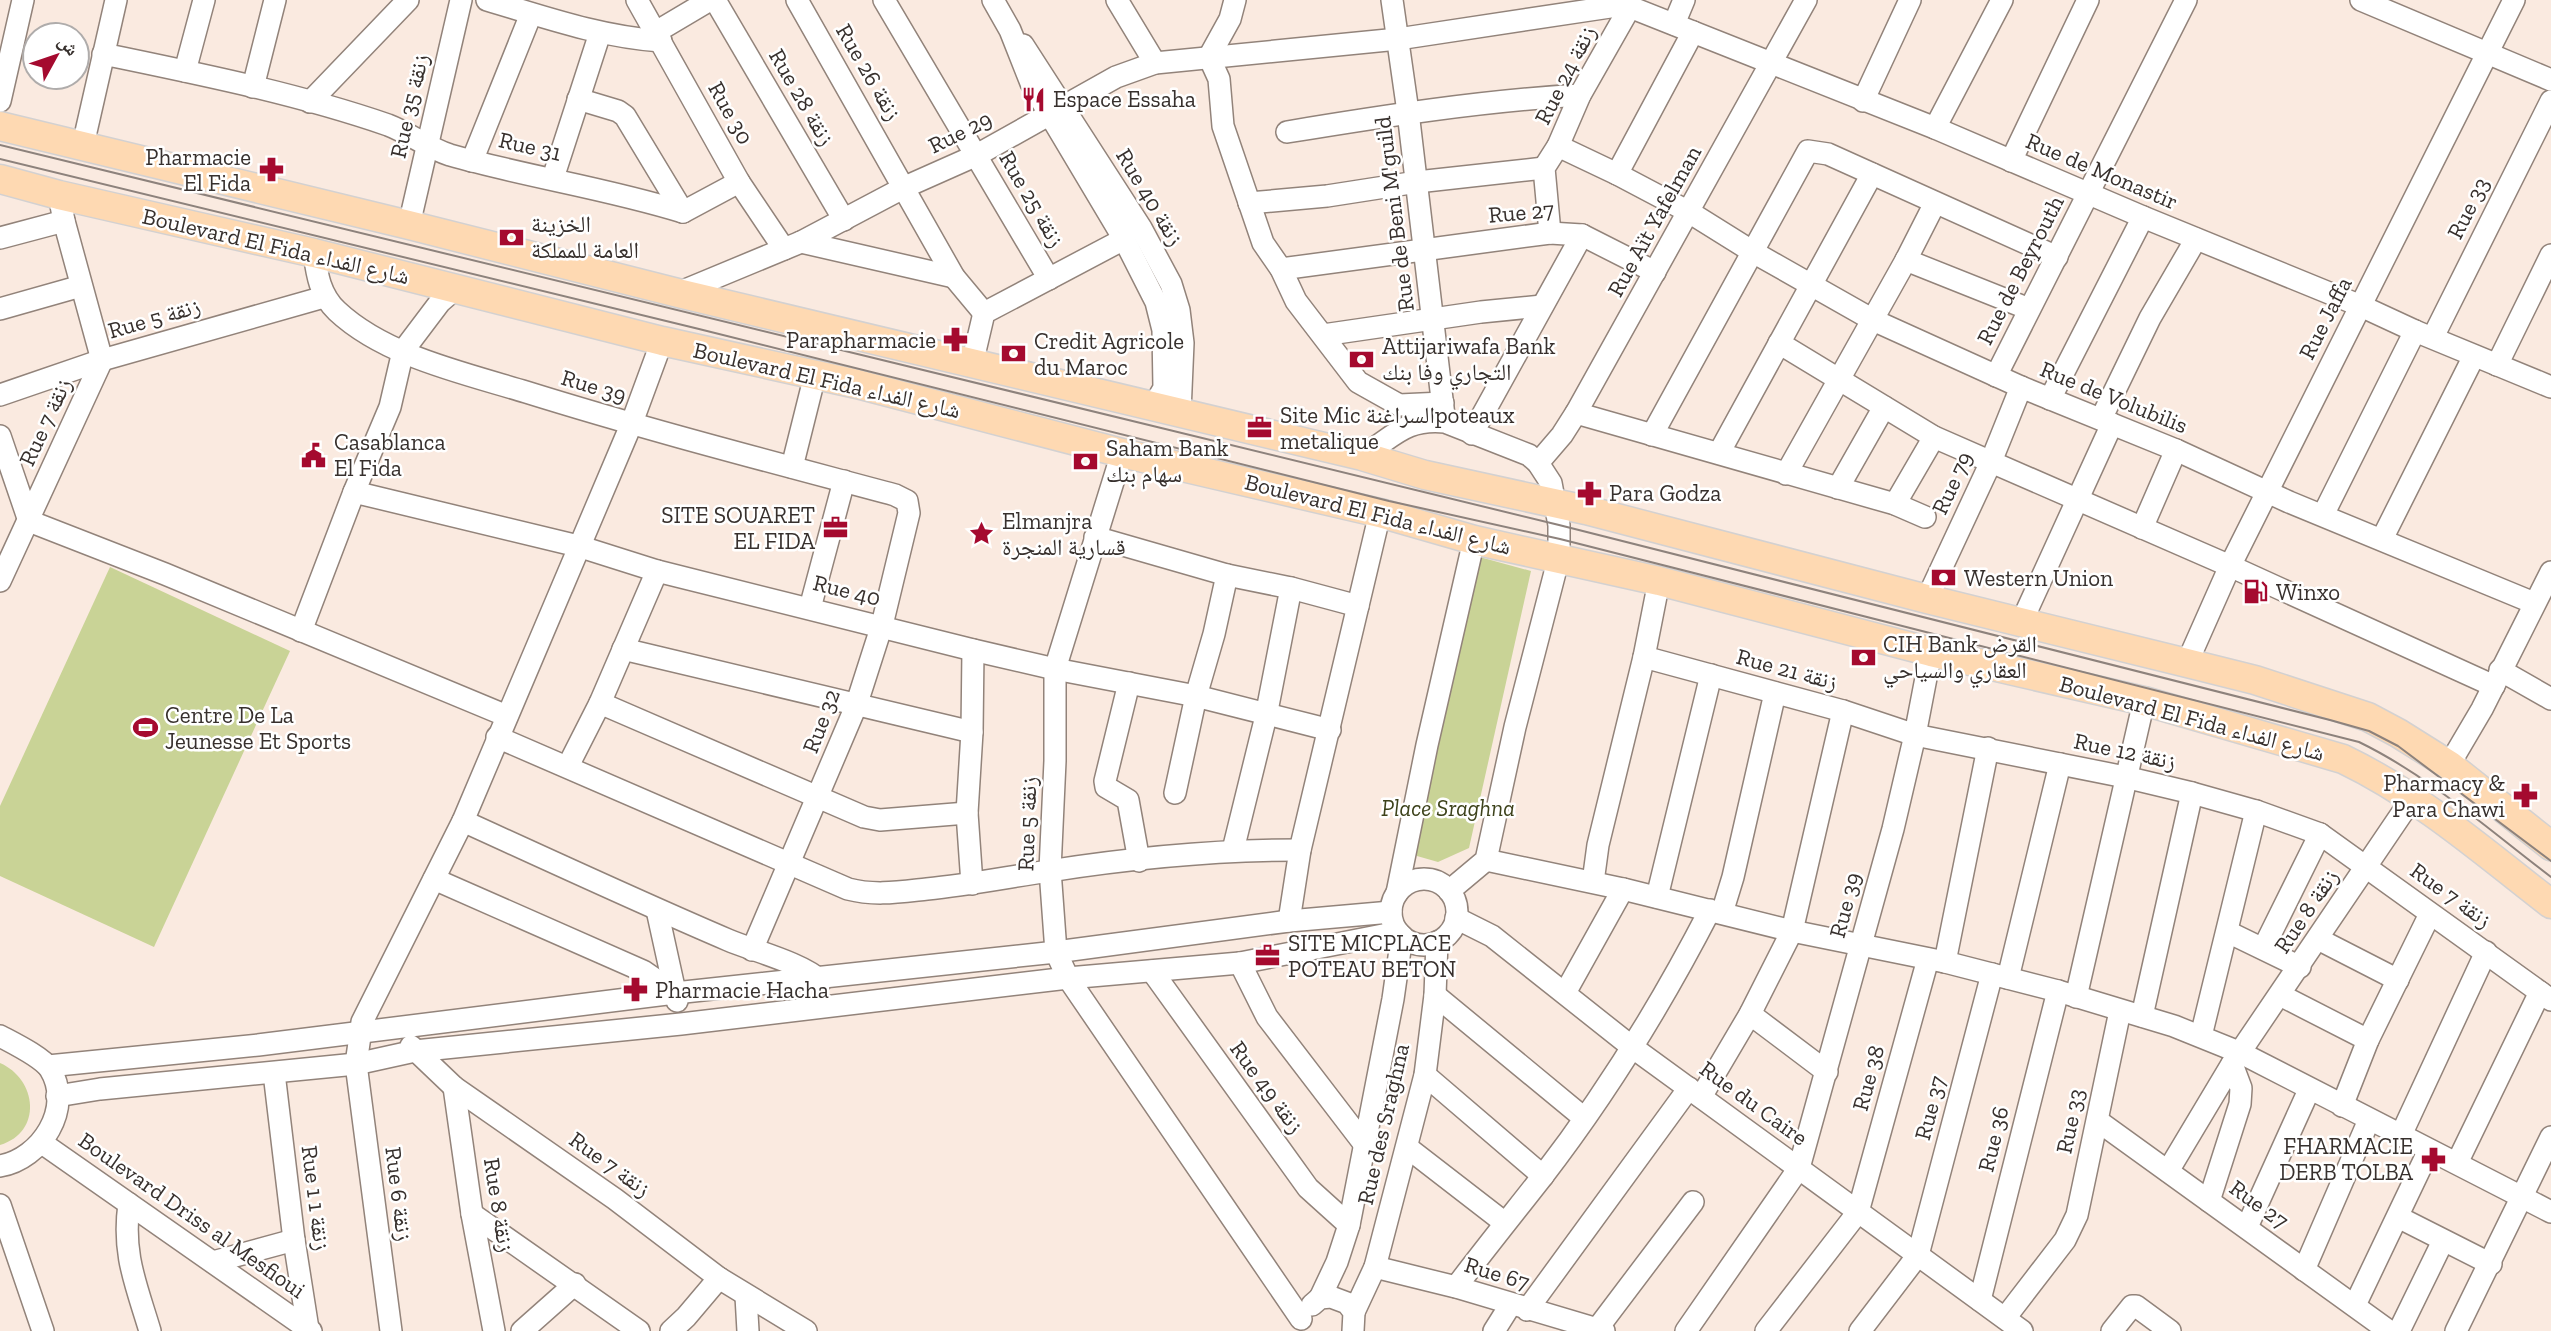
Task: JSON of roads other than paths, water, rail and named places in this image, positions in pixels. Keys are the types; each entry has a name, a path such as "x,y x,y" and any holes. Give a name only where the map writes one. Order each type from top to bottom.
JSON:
{"main road":[{"path":"0,126 747,310 1362,456 1425,475 1595,512 1927,599 2255,680 2368,717 2398,733 2449,765 2551,846"},
{"name":"Boulevard El Fida شارع الفداء","path":"0,179 61,208 314,253 662,341 857,384 1122,453 1380,513 1474,540 1659,581 1931,652 2144,701 2343,759 2413,797 2551,904"}],"street":[{"path":"0,101 8,29 23,0"},
{"path":"83,145 116,0"},
{"path":"185,71 204,0"},
{"path":"253,87 275,0"},
{"path":"310,102 408,0"},
{"name":"Rue 35 زنقة","path":"409,225 461,0"},
{"path":"487,0 539,10 600,33 658,36 713,0"},
{"name":"Rue 30","path":"637,0 738,182 793,246"},
{"name":"Rue 28 زنقة","path":"713,0 844,220"},
{"name":"Rue 26 زنقة","path":"797,0 954,277 984,313"},
{"name":"Rue 25 زنقة","path":"884,0 1049,279"},
{"name":"Rue 40 زنقة","path":"993,0 1010,30 1022,65 1141,228 1171,284 1179,310 1183,343 1166,410"},
{"path":"1117,0 1155,63"},
{"path":"1235,0 1230,19 1209,57 1219,79 1223,126 1263,243 1281,269 1296,300 1358,382 1405,406 1444,413 1472,434 1529,455 1538,463 1551,483 1560,538 1559,557 1515,727 1486,860 1449,891"},
{"name":"Rue de Beni M'guild","path":"1392,0 1444,413"},
{"path":"1617,174 1684,28 1684,0"},
{"name":"Rue Aït Yafelman","path":"1538,463 1562,435 1576,413 1806,0"},
{"path":"1863,101 1910,0"},
{"path":"1935,128 2002,0"},
{"path":"2011,161 2088,0"},
{"path":"2361,0 2551,80"},
{"name":"Rue Jaffa","path":"2187,663 2230,566 2514,0"},
{"name":"Rue de Beyrouth","path":"1996,376 2184,1"},
{"name":"Rue 24 زنقة","path":"1209,57 1398,38 1617,4"},
{"name":"Rue 24 زنقة","path":"1544,168 1558,146 1617,4"},
{"name":"Rue de Monastir","path":"1617,4 1935,128 2551,387"},
{"path":"472,160 539,10"},
{"path":"553,178 600,33"},
{"name":"Rue 31","path":"103,54 310,102 389,126 448,154 683,212"},
{"name":"Rue 29","path":"678,293 793,246 905,187 977,155 1116,77 1155,63 1209,57"},
{"path":"1287,132 1408,112 1527,98 1580,95"},
{"path":"578,99 618,111 625,116 683,212 738,182"},
{"name":"Rue 33","path":"2323,515 2551,102"},
{"name":"Rue 40 زنقة","path":"1056,111 1156,302 1163,330 1166,410"},
{"name":"Rue de Volubilis","path":"1558,146 1689,212 1873,320 2021,387 2176,450 2533,603"},
{"path":"1652,435 1808,150 1828,154 2057,257"},
{"path":"1249,202 1327,196 1416,182 1544,168 1550,233"},
{"path":"1719,453 1813,286 1872,174"},
{"path":"1786,474 1935,203"},
{"path":"0,238 61,208 102,360"},
{"path":"2050,399 2143,217"},
{"name":"Rue 27","path":"1281,269 1550,233 1581,235 1655,272"},
{"path":"1472,434 1581,235"},
{"path":"972,364 984,313 1124,239"},
{"path":"2022,621 2077,499 2106,421 2150,318 2196,239"},
{"path":"793,246 954,277"},
{"path":"314,253 324,297"},
{"path":"2497,365 2551,255"},
{"path":"1906,260 2029,309"},
{"path":"737,267 731,277 731,286 747,310"},
{"path":"0,309 81,286"},
{"path":"301,631 390,407 403,351 440,302 456,288"},
{"name":"Rue 39","path":"324,297 355,326 374,338 475,377 631,425 895,495 907,501"},
{"name":"Rue 5 زنقة","path":"0,395 102,360 324,297"},
{"path":"1323,335 1433,318 1542,306"},
{"name":"Rue 6 زنقة","path":"391,1331 356,1064 362,1022 463,821 631,425 662,341"},
{"path":"1779,343 1934,437 1990,464 2551,699"},
{"path":"2382,539 2474,356"},
{"name":"Rue 7 زنقة","path":"0,582 102,360"},
{"path":"792,467 815,375"},
{"name":"Rue 79","path":"1927,599 1990,464 2021,387"},
{"path":"1838,488 1884,407"},
{"path":"1362,456 1410,424 1433,421 1444,413"},
{"path":"1576,413 1895,504 1925,517"},
{"path":"0,436 5,468 25,527"},
{"path":"1895,504 1934,437"},
{"path":"2142,528 2176,450"},
{"path":"1055,668 1122,453"},
{"path":"810,608 844,481"},
{"name":"Rue 40","path":"354,492 578,547 657,571 882,625 973,650 1196,696 1266,716 1330,730"},
{"name":"Rue 32","path":"752,950 856,706 882,625 909,513 907,501"},
{"path":"1289,921 1300,850 1380,513"},
{"path":"0,542 25,527 165,574 507,716"},
{"path":"1095,537 1227,575 1358,606"},
{"name":"Rue des Sraghna","path":"1299,1325 1320,1297 1337,1262 1349,1225 1393,999 1397,918 1427,745 1474,540"},
{"path":"568,766 600,703 657,571"},
{"path":"2449,765 2551,572"},
{"path":"1175,793 1227,575"},
{"path":"1593,883 1598,845 1644,657 1659,581"},
{"path":"1233,850 1266,716 1291,588"},
{"path":"623,649 972,732"},
{"path":"972,884 967,813 973,650"},
{"name":"Rue 39","path":"1686,1331 1799,1168 1827,1072 1915,735 1931,652"},
{"name":"Rue 21 زنقة","path":"1644,657 1843,711 1915,735"},
{"name":"Rue 5 زنقة","path":"1055,668 1051,870 1056,952 1068,978 1299,1325"},
{"path":"1657,897 1711,676"},
{"path":"1129,683 1105,781 1106,787 1122,795 1130,805 1139,860"},
{"path":"1456,1287 1543,1176 1584,1118 1633,1047 1716,911 1733,877 1775,693"},
{"name":"Rue 36","path":"1980,1300 2067,994 2144,701"},
{"path":"600,703 864,817 880,820 967,813"},
{"path":"1494,1331 1519,1307 1695,1093 1750,1013 1792,931 1843,711"},
{"name":"Rue 12 زنقة","path":"1915,735 1988,748 2192,793 2256,811 2320,834"},
{"path":"497,737 848,889 866,894 972,884 1051,870 1233,850 1300,850"},
{"name":"Rue 38","path":"1858,1212 1936,960 1988,748"},
{"name":"Rue 37","path":"1918,1255 2060,764"},
{"path":"2142,1016 2192,793"},
{"name":"Rue 8 زنقة","path":"2237,1059 2413,797"},
{"path":"2201,1036 2256,811"},
{"path":"463,821 657,910 752,950 801,967 820,979 827,1007"},
{"path":"2263,947 2320,834"},
{"name":"Rue 7 زنقة","path":"2320,834 2545,996"},
{"path":"1486,860 1623,889 1792,931 1936,960 2142,1016 2201,1036 2237,1059 2342,1106 2551,1212"},
{"path":"434,879 643,971 676,993"},
{"path":"1423,879 1433,880 1449,891 1454,899 1456,918 1447,935 1437,942 1418,944 1397,918 1404,885 1423,879"},
{"path":"1565,993 1623,889"},
{"path":"657,910 681,1024"},
{"path":"2342,1106 2368,1040 2431,914"},
{"path":"48,1066 1056,952 1289,921 1397,918"},
{"path":"57,1096 100,1089 356,1064 415,1051 681,1024 1068,978 1240,963 1397,918"},
{"name":"Rue du Caire","path":"1456,918 1492,936 1633,1047 2013,1325"},
{"path":"2228,932 2300,967"},
{"path":"2318,939 2398,980"},
{"name":"Rue des Sraghna","path":"1353,1322 1375,1267 1425,1075 1435,995 1437,942"},
{"path":"2401,1135 2486,952"},
{"path":"1240,963 1267,1017 1365,1145"},
{"name":"Rue 49 زنقة","path":"1152,971 1308,1188 1349,1225"},
{"path":"1435,995 1584,1118"},
{"path":"2280,995 2368,1040"},
{"path":"2457,1163 2545,996"},
{"name":"Rue 33","path":"2013,1325 2065,1240 2077,1215 2120,1010"},
{"path":"1750,1013 1827,1072"},
{"name":"Rue 7 زنقة","path":"393,1027 454,1087 615,1199 719,1278 806,1331"},
{"path":"0,1036 48,1066 55,1082 57,1096 55,1116 42,1143 16,1162 0,1166"},
{"path":"2168,1171 2237,1059"},
{"path":"2210,1200 2240,1104 2237,1059"},
{"name":"Rue 1 زنقة 1","path":"274,1073 294,1240 310,1330"},
{"path":"1425,1075 1543,1176"},
{"name":"Rue 8 زنقة","path":"454,1087 472,1214 494,1331"},
{"path":"2247,1227 2309,1090"},
{"path":"2304,1270 2369,1120"},
{"name":"Rue 27","path":"2098,1121 2389,1331"},
{"path":"2456,1331 2551,1137"},
{"name":"Boulevard Driss al Mesfioui","path":"42,1143 310,1330"},
{"path":"1408,1148 1506,1223"},
{"path":"2355,1306 2429,1150"},
{"path":"1588,1329 1693,1202"},
{"path":"129,1204 125,1240 150,1331"},
{"path":"0,1205 43,1331"},
{"path":"1766,1331 1858,1212"},
{"path":"472,1214 639,1331"},
{"path":"2398,1217 2491,1264"},
{"path":"213,1262 294,1240"},
{"path":"2399,1331 2443,1241"},
{"path":"1870,1328 1918,1255"},
{"name":"Rue 67","path":"1375,1267 1456,1287 1588,1329"},
{"path":"682,1326 719,1278"},
{"path":"522,1331 575,1284"},
{"path":"746,1296 748,1331"},
{"path":"1320,1297 1339,1299 1347,1303 1353,1322"},
{"path":"2112,1331 2132,1306 2137,1306 2170,1331"}],"tram line":[{"path":"0,145 1559,525 2330,720 2369,731 2398,746 2551,861"},
{"path":"0,159 1389,501 1560,539 2359,742 2434,787 2551,877"}],"place":[{"name":"Espace Essaha","path":"1033,99"},
{"name":"Pharmacie El Fida","path":"271,170"},
{"name":"الخزينة العامة للمملكة","path":"511,237"},
{"name":"Parapharmacie","path":"956,340"},
{"name":"Credit Agricole du Maroc","path":"1014,354"},
{"name":"Attijariwafa Bank التجاري وفا بنك","path":"1362,359"},
{"name":"Site Mic السراغنةpoteaux metalique","path":"1260,428"},
{"name":"Casablanca El Fida","path":"314,455"},
{"name":"Saham Bank سهام بنك","path":"1086,461"},
{"name":"Para Godza","path":"1589,493"},
{"name":"SITE SOUARET EL FIDA","path":"835,528"},
{"name":"Elmanjra قسارية المنجرة","path":"982,534"},
{"name":"Western Union","path":"1944,578"},
{"name":"Winxo","path":"2256,592"},
{"name":"CIH Bank القرض العقاري والسياحي","path":"1863,657"},
{"name":"Centre De La Jeunesse Et Sports","path":"145,728"},
{"name":"Pharmacy & Para Chawi","path":"2525,796"},
{"name":"SITE MICPLACE POTEAU BETON","path":"1268,956"},
{"name":"Pharmacie Hacha","path":"635,990"},
{"name":"FHARMACIE DERB TOLBA","path":"2433,1159"}],"park label":[{"name":"Place Sraghna","path":"1448,808"}]}
